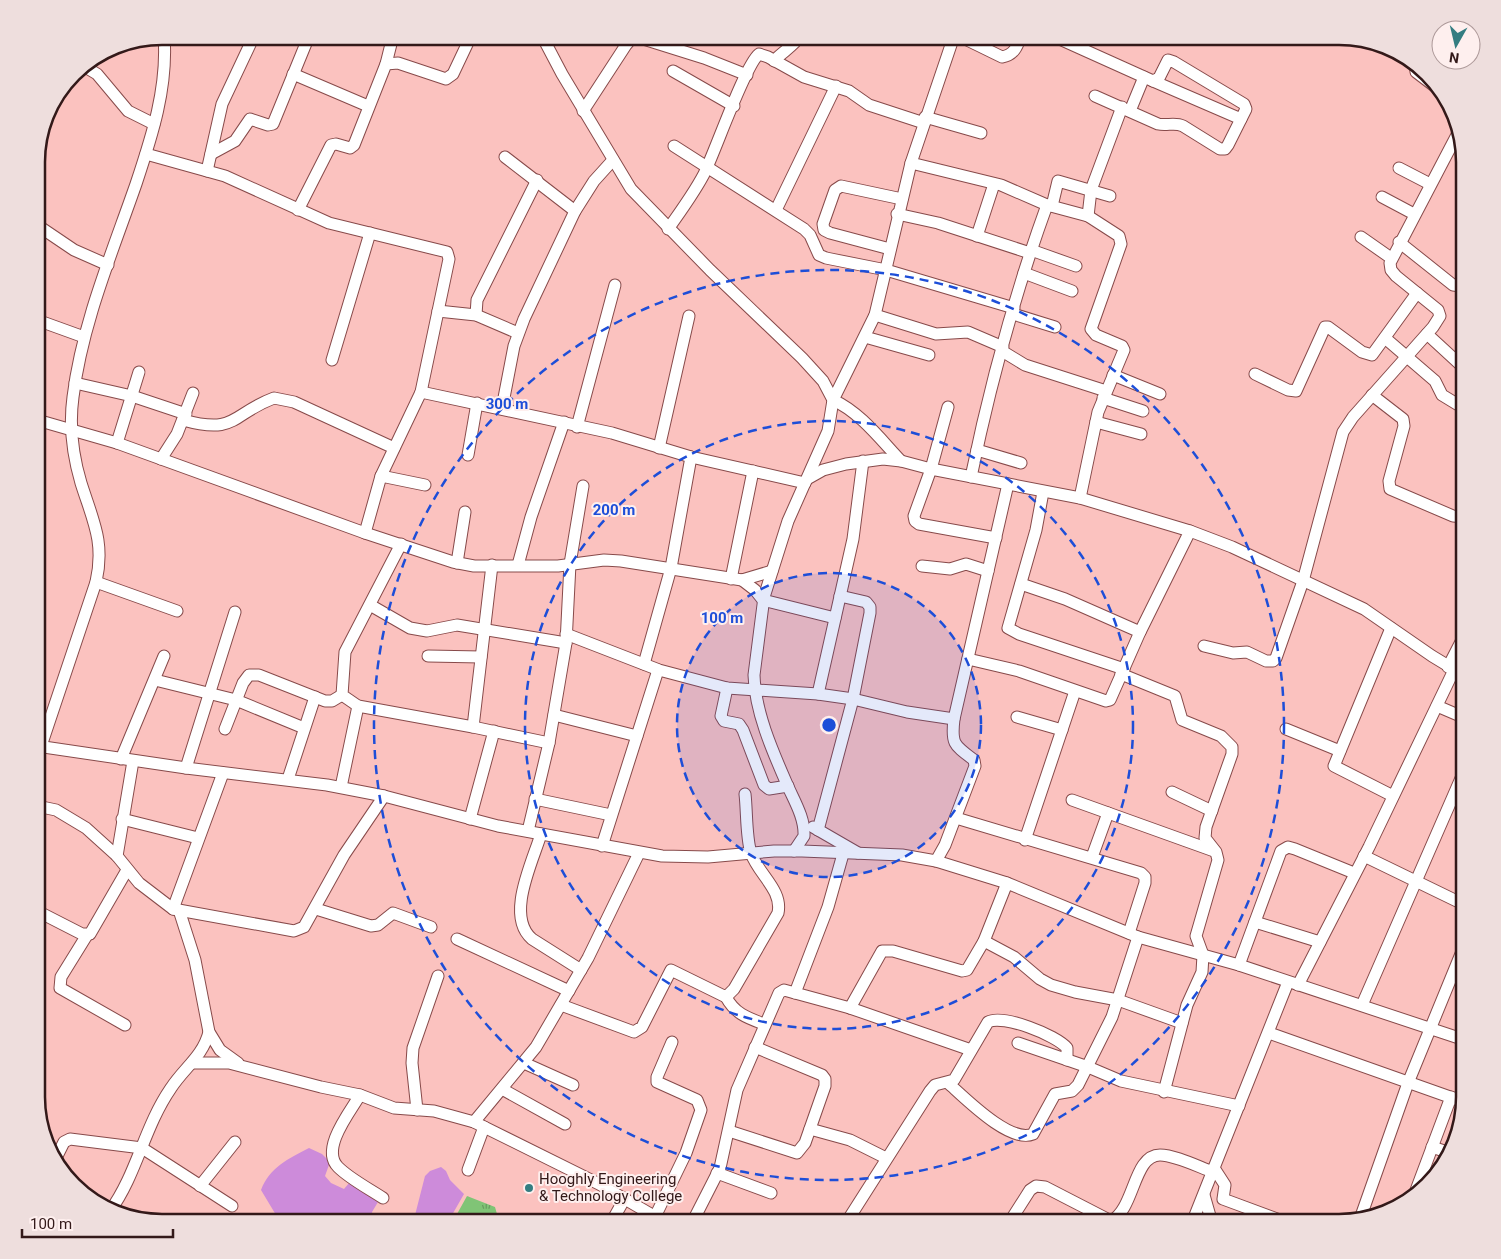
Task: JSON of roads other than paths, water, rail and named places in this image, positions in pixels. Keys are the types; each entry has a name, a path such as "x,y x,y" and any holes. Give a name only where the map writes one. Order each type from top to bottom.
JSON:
{"street":[{"path":"45,731 96,582 101,551 81,481 71,431 75,383 84,337 146,154 154,124 163,82 164,45"},
{"path":"207,171 222,104 250,45"},
{"path":"211,154 235,141 250,119 268,125 273,124 305,45"},
{"path":"298,210 330,145 336,144 350,148 354,145 386,64 391,45"},
{"path":"386,64 398,63 446,79 454,74 464,45"},
{"path":"547,45 583,111 631,189 668,228 802,358 824,382 833,400 843,404 858,417 901,462"},
{"path":"583,111 626,45"},
{"path":"663,45 696,55 747,75"},
{"path":"774,61 786,48 794,45"},
{"path":"794,851 804,836 803,821 770,739 754,688 763,600 788,521 828,431 833,400 875,315 911,163 951,45"},
{"path":"977,45 1002,58 1009,56 1017,45"},
{"path":"1073,45 1241,120"},
{"path":"668,228 691,197 707,166 747,75 759,54 804,77 849,91 869,105 981,133"},
{"path":"1088,216 1091,190 1126,109 1149,79 1159,78 1168,60 1244,104 1246,109 1228,145 1225,149 1220,149 1178,123 1166,126 1158,124 1126,109 1095,96"},
{"path":"90,70 97,74 128,111 154,124"},
{"path":"673,71 734,106"},
{"path":"294,74 368,106"},
{"path":"776,210 836,86"},
{"path":"1204,646 1224,651 1248,652 1266,662 1273,661 1276,658 1303,581 1343,432 1353,417 1427,334 1440,316 1438,310 1391,270 1391,258 1454,139"},
{"path":"674,146 776,210 810,235 819,255 833,260 886,270 1013,311 1055,327"},
{"path":"146,154 225,176 298,210 329,222 447,252 448,259 421,392 381,476 365,533"},
{"path":"505,157 575,211"},
{"path":"502,408 518,333 575,211 594,181 613,160"},
{"path":"911,163 994,184 1050,206 1088,216 1116,232 1121,240 1091,329 1096,335 1122,346 1124,350 1105,394 1096,422 1080,498"},
{"path":"1399,168 1430,184"},
{"path":"476,315 477,300 537,180"},
{"path":"971,477 988,397 1030,251 1050,206 1058,181 1110,196"},
{"path":"977,236 994,184"},
{"path":"890,249 830,233 824,230 823,224 835,190 841,186 902,198"},
{"path":"1382,197 1414,214"},
{"path":"898,214 938,223 1076,266"},
{"path":"45,231 66,246 108,265"},
{"path":"332,360 370,233"},
{"path":"1361,237 1391,258"},
{"path":"1400,242 1453,285 1456,285"},
{"path":"1024,273 1072,291"},
{"path":"577,427 615,285"},
{"path":"1255,374 1288,390 1296,391 1325,327 1369,355 1375,353 1418,293"},
{"path":"438,311 476,315 518,333"},
{"path":"875,315 936,334 968,332 1002,349 1025,365 1105,394 1143,411"},
{"path":"659,448 690,316"},
{"path":"45,323 84,337"},
{"path":"1427,334 1456,361"},
{"path":"865,337 929,355"},
{"path":"1385,338 1435,381 1442,395 1456,404"},
{"path":"117,443 139,372"},
{"path":"1113,375 1160,394"},
{"path":"75,383 132,396 204,426 219,426 232,422 274,398 294,402 394,448"},
{"path":"421,392 612,433 691,457 806,481 823,470 863,460 883,459 1080,498 1190,531 1232,547 1364,609 1456,671"},
{"path":"161,459 184,417 193,393"},
{"path":"1372,395 1403,419 1404,426 1389,481 1390,489 1456,516"},
{"path":"468,455 477,403"},
{"path":"948,407 931,469 914,516 915,521 919,524 996,538"},
{"path":"518,565 531,517 564,422"},
{"path":"1096,422 1141,434"},
{"path":"45,423 117,443 365,533 457,563 474,566 621,561 670,568 736,579 755,590 763,600 835,618"},
{"path":"977,450 1021,463"},
{"path":"644,664 670,568 691,457"},
{"path":"818,694 853,539 863,460"},
{"path":"736,579 753,471"},
{"path":"381,476 425,485"},
{"path":"936,861 956,818 975,766 974,760 957,748 953,741 954,719 1008,484"},
{"path":"528,831 554,715 566,639 570,564 583,486"},
{"path":"1043,492 1036,530 1008,628 1019,634 1123,672 1175,696 1182,720 1229,742 1232,747 1232,754 1212,811 1205,838 1216,852 1217,868 1196,936 1203,955 1202,972 1186,1005 1164,1092"},
{"path":"457,563 465,512"},
{"path":"968,659 1019,671 1106,701 1110,700 1140,632 1190,531"},
{"path":"342,696 345,652 401,544"},
{"path":"922,566 950,569 966,564 988,572"},
{"path":"473,727 492,565"},
{"path":"736,579 772,571"},
{"path":"96,582 178,611"},
{"path":"1021,584 1065,599 1140,632"},
{"path":"818,830 853,699 870,607 866,602 840,596"},
{"path":"370,605 410,628 427,631 457,625 484,630 566,639 658,670 727,688 754,688 818,694 853,699 907,712 954,719"},
{"path":"186,768 235,612"},
{"path":"1391,628 1334,766 1393,796"},
{"path":"121,759 164,656"},
{"path":"428,656 481,657"},
{"path":"1196,1214 1268,1033 1293,983 1320,942 1364,856 1438,706 1456,656"},
{"path":"602,846 658,670"},
{"path":"225,729 246,678 254,674 314,697 332,701 342,696"},
{"path":"155,680 236,700 304,728"},
{"path":"727,688 721,716 724,721 739,724 743,730 764,785 769,789 788,786"},
{"path":"1025,840 1075,691"},
{"path":"342,696 358,706 549,743"},
{"path":"288,779 314,697"},
{"path":"340,787 358,706"},
{"path":"1438,706 1456,714"},
{"path":"554,715 637,736"},
{"path":"1017,717 1062,730"},
{"path":"1286,729 1340,750"},
{"path":"470,819 494,731"},
{"path":"45,752 121,759 340,787 384,796 470,819 639,853 686,857 794,851 843,854 858,852 902,855 936,861 1008,883 1134,935 1239,965 1456,1037"},
{"path":"117,856 133,761"},
{"path":"223,772 198,838 176,910 194,960 209,1032 220,1050 243,1067"},
{"path":"1362,1006 1456,790"},
{"path":"1172,792 1212,811"},
{"path":"726,998 749,963 780,907 777,896 751,853 745,794"},
{"path":"45,809 69,816 102,840 127,870 176,910 294,931 304,927 316,909 344,855 384,796"},
{"path":"535,800 611,814"},
{"path":"1072,800 1216,852"},
{"path":"1092,857 1108,813"},
{"path":"948,1083 994,1121 1020,1136 1033,1134 1055,1094 1072,1091 1078,1085 1112,1018 1134,935 1146,877 1140,873 1092,857 1025,840 956,818"},
{"path":"122,819 198,838"},
{"path":"803,821 858,852"},
{"path":"542,834 520,902 522,926 525,933 532,939 581,970"},
{"path":"1239,965 1281,851 1288,847 1354,874"},
{"path":"468,1170 479,1124 502,1089 524,1063 561,1005 607,923 639,853"},
{"path":"795,993 828,907 843,854"},
{"path":"1364,856 1456,901"},
{"path":"125,1024 60,988 61,977 87,935 92,933 127,870"},
{"path":"850,1008 882,952 893,951 962,971 967,970 984,941 1008,883"},
{"path":"316,909 372,926 378,925 393,913 431,927"},
{"path":"45,915 87,935"},
{"path":"1255,922 1320,942"},
{"path":"457,939 569,991"},
{"path":"984,941 1014,957 1040,980 1051,985 1075,992 1118,1000 1182,1023"},
{"path":"1362,1212 1408,1083 1456,966"},
{"path":"561,1005 634,1032 642,1027 671,970 726,998 741,1015 764,1024"},
{"path":"417,1110 412,1063 414,1048 438,976"},
{"path":"696,1214 717,1173 729,1131 737,1090 764,1024 779,993 784,990 850,1008 971,1050"},
{"path":"852,1214 935,1085 954,1080 988,1022 993,1019 1057,1039 1066,1048 1067,1060"},
{"path":"115,1204 142,1148 148,1128 157,1110 171,1088 202,1050 209,1032"},
{"path":"1268,1033 1456,1099"},
{"path":"656,1214 686,1153 701,1110 701,1104 697,1100 657,1082 672,1042"},
{"path":"1018,1043 1088,1067 1121,1081 1164,1092 1240,1106"},
{"path":"729,1131 797,1153 806,1143 825,1086 825,1079 822,1075 754,1047"},
{"path":"192,1063 218,1062 243,1067 360,1095 394,1108 446,1114 479,1124 625,1198 647,1214"},
{"path":"524,1063 573,1085"},
{"path":"502,1089 565,1124"},
{"path":"360,1095 336,1136 332,1154 339,1168 383,1198"},
{"path":"1419,1182 1451,1097"},
{"path":"810,1129 850,1140 886,1158"},
{"path":"59,1152 64,1142 70,1139 142,1148 232,1206"},
{"path":"200,1186 235,1142"},
{"path":"1432,1147 1443,1151"},
{"path":"1120,1214 1147,1160 1154,1156 1163,1155 1214,1170 1225,1186 1223,1199 1264,1214"},
{"path":"717,1173 771,1193"},
{"path":"1015,1214 1030,1190 1036,1186 1045,1187 1098,1214"},
{"path":"1204,1195 1209,1214"},
{"path":"616,1214 625,1198"}],"place":[{"name":"Hooghly Engineering & Technology College","path":"529,1188"}]}
